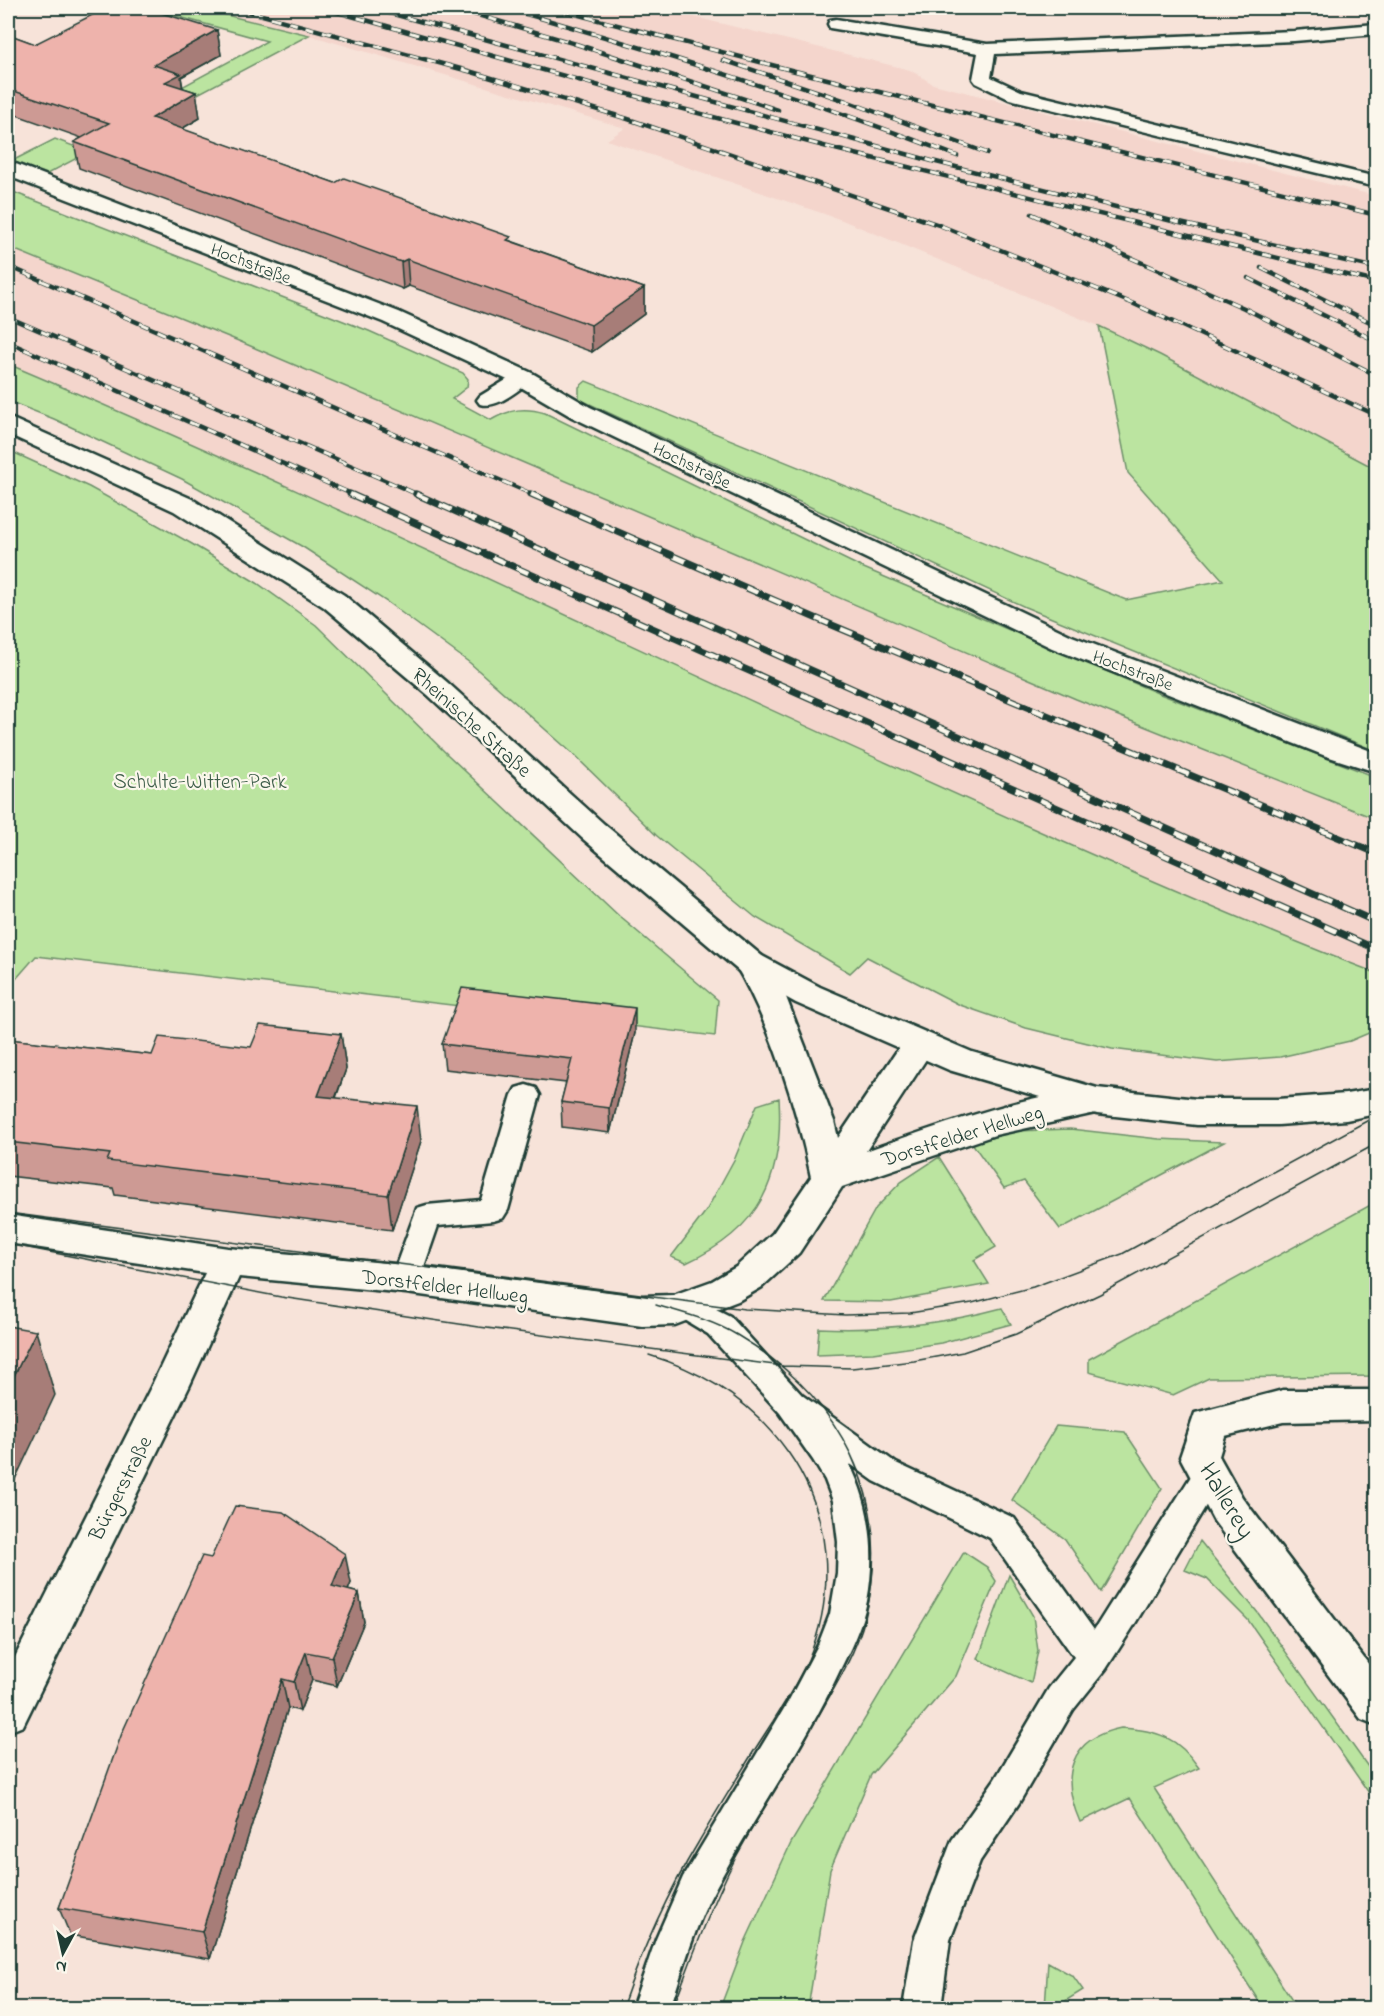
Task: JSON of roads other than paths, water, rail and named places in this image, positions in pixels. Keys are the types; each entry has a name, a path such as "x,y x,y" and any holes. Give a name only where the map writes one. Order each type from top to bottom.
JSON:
{"street":[{"name":"Hochstraße","path":"8,168 391,317 523,378 581,412 1062,642 1377,763"},
{"name":"Rheinische Straße","path":"8,425 183,505 334,601 438,689 593,831 751,964 808,995 919,1044"},
{"path":"751,964 768,992 817,1121 829,1178"},
{"name":"Dorstfelder Hellweg","path":"8,1229 228,1262 406,1279 642,1311 675,1310 725,1291 749,1277 786,1243 872,1118 919,1044 962,1061 1097,1101 1197,1112 1278,1112 1346,1107 1377,1102"},
{"name":"Dorstfelder Hellweg","path":"829,1178 946,1136 991,1123 1052,1106 1097,1101"},
{"name":"Bürgerstraße","path":"8,1713 170,1387 228,1262"},
{"name":"Hallerey","path":"1377,1405 1282,1406 1209,1424 1199,1457 1228,1509 1377,1706"}],"lane":[{"path":"836,24 987,49 1294,36 1377,29"},
{"path":"987,49 982,79 1015,95 1377,182"},
{"path":"486,400 523,378"},
{"path":"406,1279 427,1216 493,1210 526,1095"},
{"path":"651,2008 673,1944 702,1875 809,1696 847,1613 853,1567 849,1500 832,1463 791,1404 719,1325 686,1306"},
{"path":"791,1404 885,1473 1002,1528 1094,1658"},
{"path":"922,2008 932,1940 965,1852 1007,1791 1061,1699 1094,1658 1209,1474"}],"tram line":[{"path":"8,1213 745,1309 845,1315 910,1313 972,1303 1033,1287 1122,1254 1376,1116"},
{"path":"779,1365 852,1368 914,1361 963,1352 1016,1334 1100,1294 1376,1144"},
{"path":"8,1244 281,1297 479,1327 779,1365"},
{"path":"656,1305 708,1321 727,1330 779,1365"},
{"path":"622,2008 646,1944 675,1883 808,1660 817,1634 826,1580 821,1526 813,1501 802,1476 775,1435 760,1419 727,1392 690,1371 649,1355"},
{"path":"673,2008 710,1913 736,1857 830,1695 856,1645 865,1618 873,1574 872,1532 865,1492 851,1454 830,1420 804,1388 779,1365"}],"railway":[{"path":"236,8 472,72 628,119 939,225 1134,304 1376,415"},
{"path":"323,8 660,103 839,150 1376,282"},
{"path":"371,8 932,161 1180,223 1376,268"},
{"path":"454,8 576,44 778,110"},
{"path":"505,8 733,77 957,156"},
{"path":"552,8 791,70 1376,215"},
{"path":"723,60 846,101 987,153"},
{"path":"1032,214 1244,308 1376,375"},
{"path":"8,266 534,495"},
{"path":"1261,268 1376,325"},
{"path":"1248,278 1376,341"},
{"path":"8,317 419,495"},
{"path":"8,342 354,495"},
{"path":"350,494 1376,949"},
{"path":"416,494 1376,922"},
{"path":"531,494 813,617 1376,853"}],"park label":[{"name":"Schulte-Witten-Park","path":"200,781"}]}
